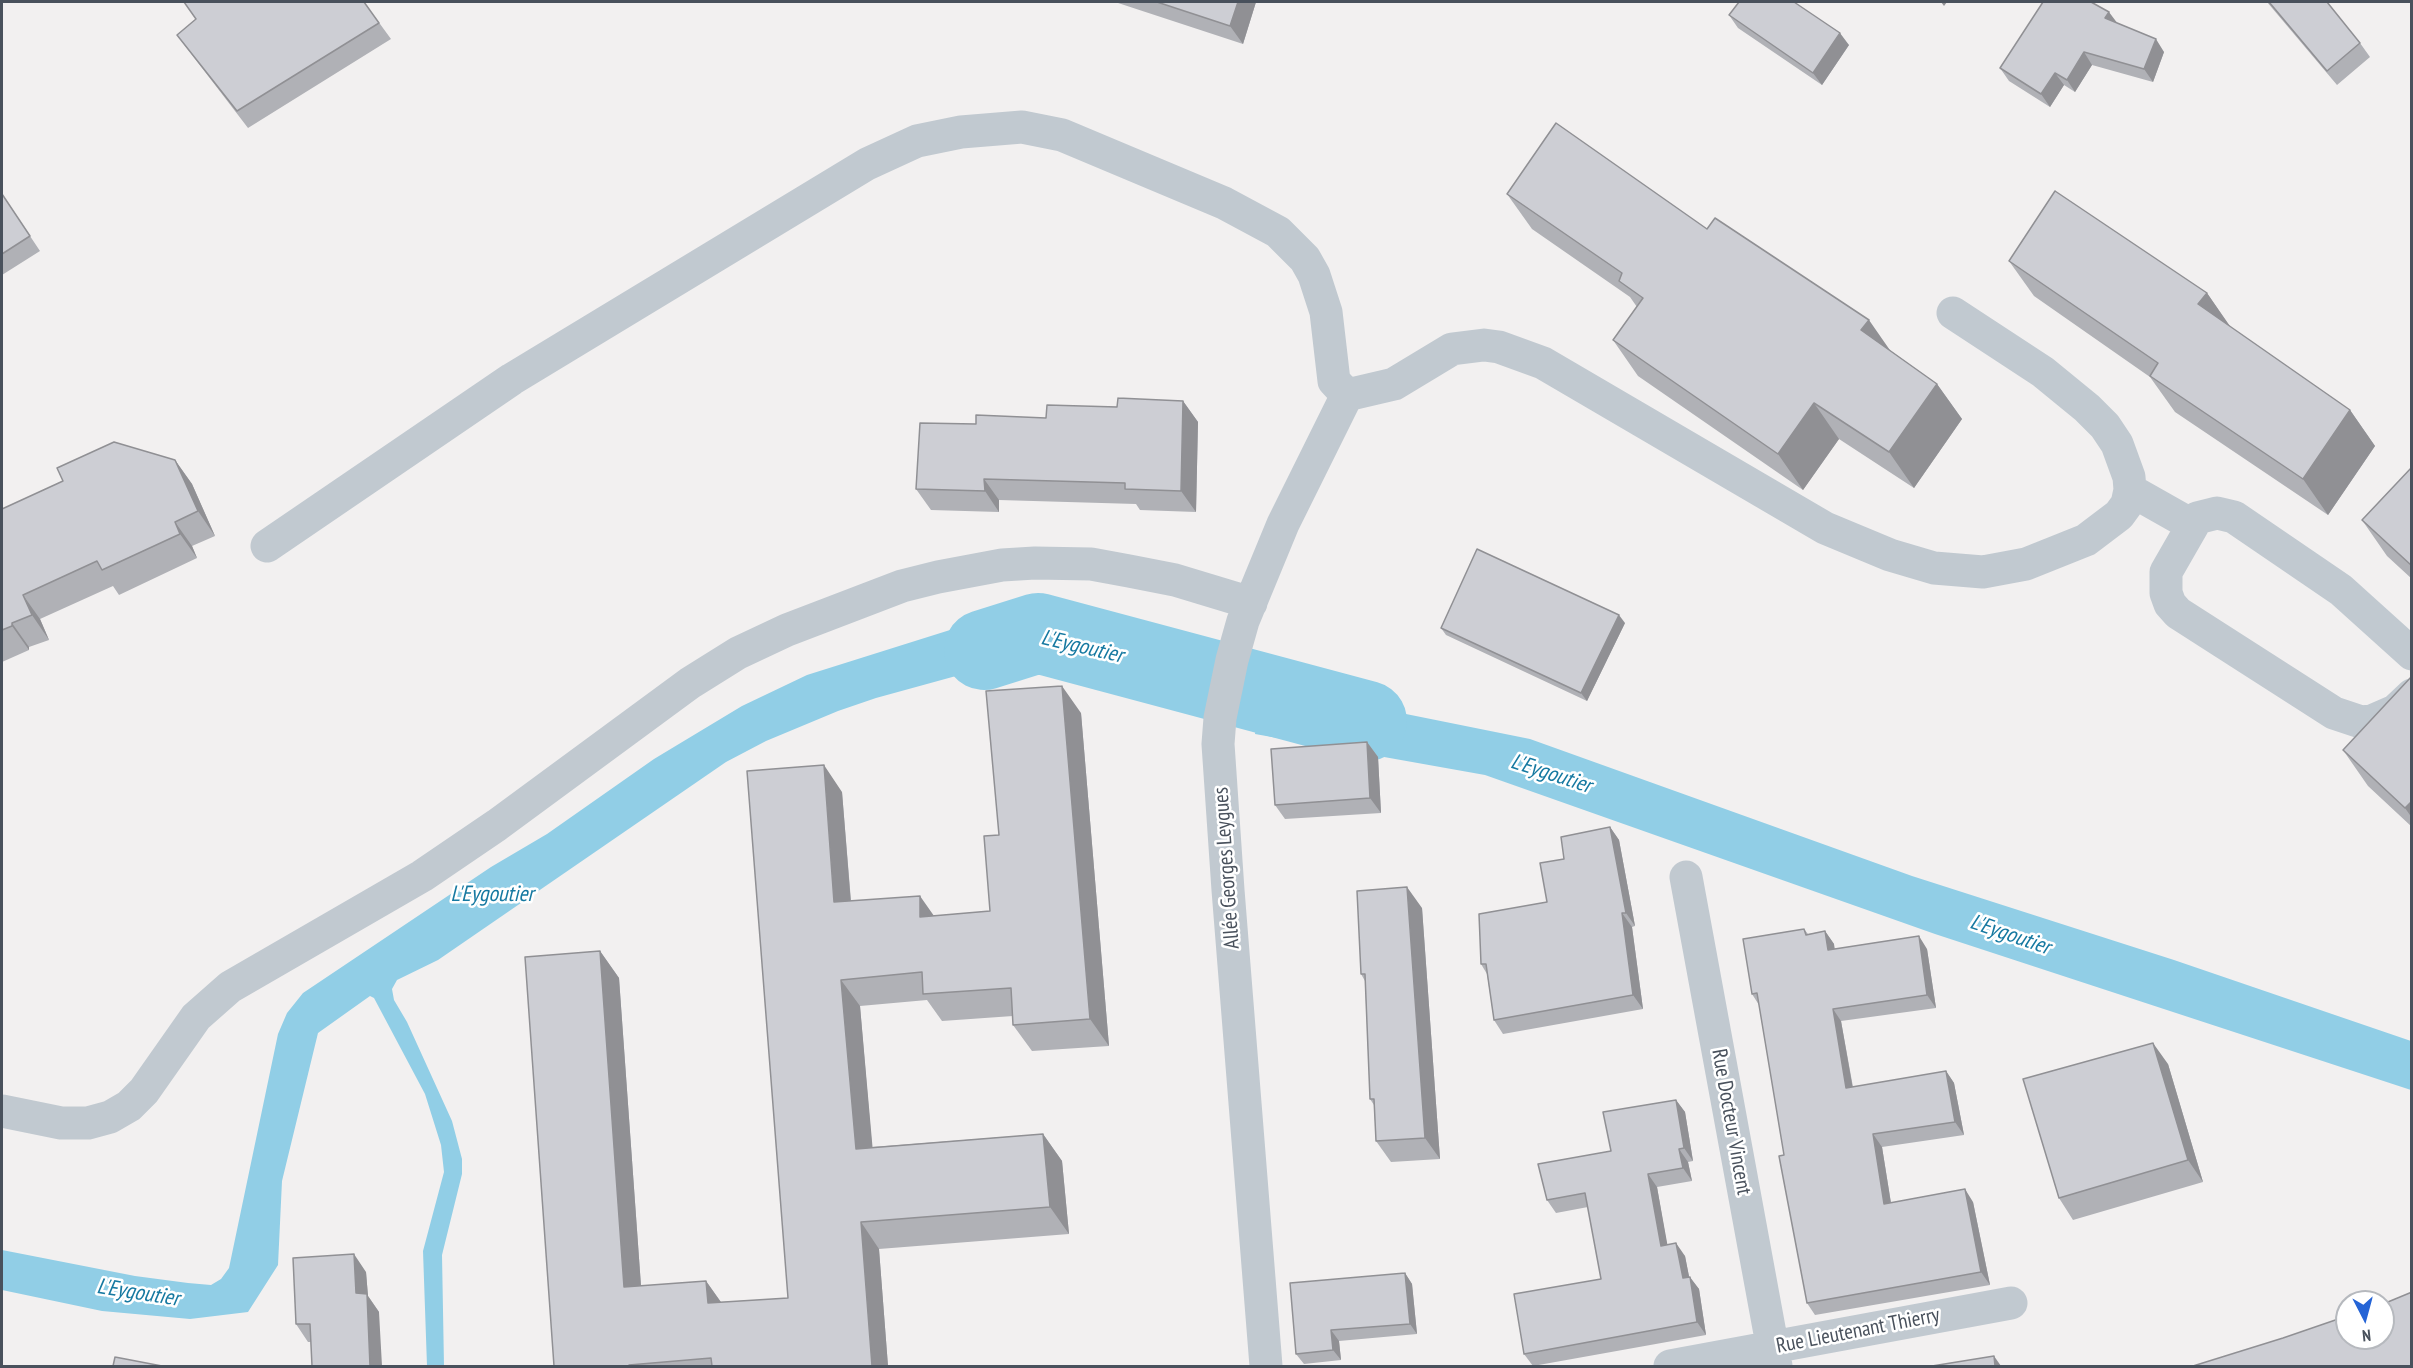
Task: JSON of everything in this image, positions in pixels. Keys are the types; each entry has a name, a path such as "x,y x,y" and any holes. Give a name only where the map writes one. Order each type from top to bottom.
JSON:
{"street":[{"path":"267,546 512,379 857,171 917,141 960,132 1022,127 1062,135 1224,203 1278,232 1305,259 1314,275 1326,312 1334,381 1347,394 1394,384 1452,349 1484,345 1516,352 1543,363 1665,432 1825,528 1868,547 1934,568 1983,572 2004,569 2086,540 2119,515 2127,504 2130,490 2124,461 2117,444 2105,426 2087,408 2043,372 1953,313"},
{"name":"Allée Georges Leygues","path":"1266,1366 1218,744 1220,718 1232,660 1251,603 1283,524 1347,394"},
{"path":"2130,490 2192,525"},
{"path":"2412,654 2341,590 2244,521 2217,513 2201,516 2192,525 2166,572 2166,593 2170,604 2178,613 2278,679 2348,719 2372,721 2395,711 2412,695"},
{"path":"2,1111 61,1122 88,1123 110,1117 129,1106 144,1091 196,1017 230,987 422,876 497,825 690,683 738,653 787,630 902,586 971,570 1024,563 1063,562 1129,571 1175,580 1251,603"},
{"name":"Rue Docteur Vincent","path":"1686,877 1774,1357"},
{"name":"Rue Lieutenant Thierry","path":"1670,1366 1774,1357 2011,1303"}],"water":[{"name":"L'Eygoutier","path":"1004,613 1159,649 1160,687 1130,659 1113,651 1095,647 1040,647 956,676 838,711 766,741 726,762 438,960 397,980 392,989 394,1000 407,1022 452,1121 462,1159 462,1174 442,1255 444,1366 427,1366 423,1251 444,1172 441,1145 425,1094 374,998 370,996 318,1033 282,1181 278,1265 248,1312 190,1319 102,1311 2,1290 2,1250 135,1276 211,1285 221,1279 229,1268 278,1034 287,1013 303,993 491,867 547,834 654,759 742,706 807,675"},
{"name":"L'Eygoutier","path":"1262,685 1530,739 1912,876 2174,960 2411,1041 2411,1090 1935,934 1485,775 1255,734"}],"building":[{"path":"184,2 364,2 379,23 237,111 177,35 196,19"},
{"path":"1157,2 1238,2 1230,26"},
{"path":"1739,2 1794,2 1840,33 1813,73 1729,15"},
{"path":"2043,2 2091,2 2109,12 2105,18 2156,39 2144,69 2084,52 2067,80 2055,73 2041,94 2000,68"},
{"path":"2269,2 2327,2 2360,43 2327,71"},
{"path":"1556,123 1707,229 1715,218 1869,320 1861,330 1937,384 1889,452 1814,403 1778,454 1613,340 1643,298 1619,281 1622,273 1507,194"},
{"path":"2055,191 2207,293 2198,304 2350,410 2303,479 2150,376 2158,363 2009,261"},
{"path":"2,194 30,236 2,254"},
{"path":"1118,398 1183,401 1181,491 1125,489 1125,483 984,479 985,491 916,489 920,423 976,424 976,415 1046,418 1047,405 1117,407"},
{"path":"114,442 175,460 198,511 175,522 180,534 102,570 97,561 23,595 32,615 2,630 2,509 63,481 57,468"},
{"path":"2412,467 2412,566 2362,520"},
{"path":"1477,549 1619,615 1581,693 1441,628"},
{"path":"2412,676 2412,801 2405,808 2343,750"},
{"path":"1062,686 1090,1019 1013,1025 1011,988 923,994 922,972 841,980 856,1149 1043,1134 1050,1207 861,1222 872,1366 712,1366 711,1358 629,1366 554,1366 525,957 600,951 624,1287 706,1281 708,1303 788,1298 747,771 824,765 834,902 920,896 920,917 990,911 984,836 999,835 986,691"},
{"path":"1367,742 1370,798 1275,805 1271,749"},
{"path":"1610,827 1626,913 1622,913 1633,995 1494,1020 1486,964 1481,964 1479,914 1547,902 1540,863 1564,859 1561,837"},
{"path":"1407,887 1425,1138 1376,1141 1374,1099 1370,1099 1365,974 1361,974 1357,891"},
{"path":"1804,929 1806,935 1825,931 1828,950 1919,936 1927,995 1833,1009 1846,1088 1946,1071 1955,1122 1873,1134 1884,1204 1965,1189 1981,1272 1807,1303 1779,1156 1784,1155 1757,993 1752,994 1743,939"},
{"path":"2153,1043 2188,1160 2059,1198 2023,1079"},
{"path":"1676,1100 1684,1148 1679,1149 1683,1168 1648,1174 1661,1246 1676,1243 1683,1278 1690,1277 1697,1322 1524,1354 1514,1294 1601,1279 1585,1193 1547,1200 1538,1164 1611,1151 1603,1112"},
{"path":"354,1254 356,1293 367,1294 370,1366 312,1366 310,1324 296,1324 293,1258"},
{"path":"1405,1273 1410,1324 1331,1330 1333,1350 1296,1354 1290,1283"},
{"path":"2412,1292 2412,1366 2193,1366 2335,1320 2335,1350 2395,1350 2395,1299"},
{"path":"1994,1356 1995,1366 1932,1366"},
{"path":"115,1357 162,1366 113,1366"}],"waterway":[{"name":"L'Eygoutier","path":"984,650 1038,633 1367,721"}]}
